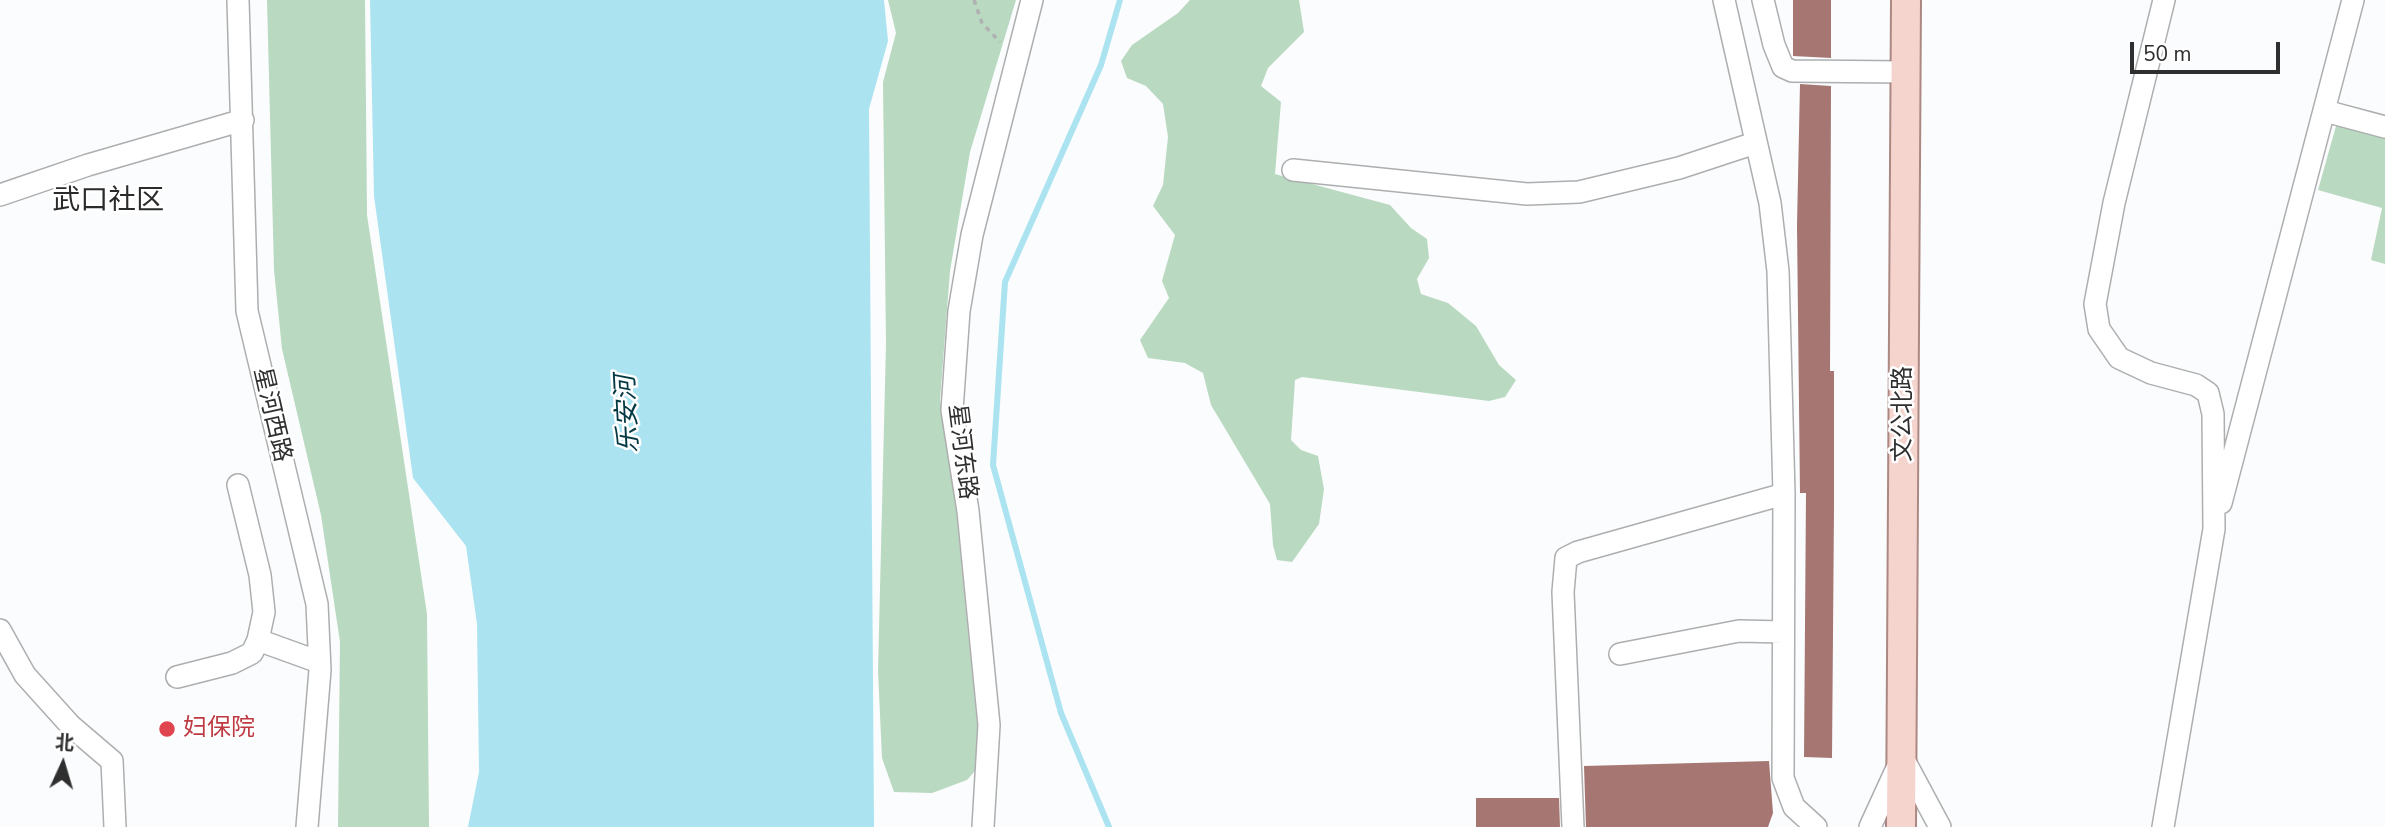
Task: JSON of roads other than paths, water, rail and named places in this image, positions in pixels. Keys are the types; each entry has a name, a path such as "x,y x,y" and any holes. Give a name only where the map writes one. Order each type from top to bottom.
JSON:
{"main road":[{"name":"文公北路","path":"1901,827 1906,0"}],"street":[{"name":"星河西路","path":"238,0 247,311 317,604 319,662 307,827"},
{"name":"星河东路","path":"983,827 989,725 968,511 952,410 959,311 972,235 1032,0"},
{"path":"1724,0 1770,203 1778,271 1784,494 1783,778 1794,807 1816,827"},
{"path":"1763,0 1774,45 1783,67 1812,71 1905,72"},
{"path":"2164,0 2114,202 2095,304 2099,329 2119,358 2151,373 2196,385 2208,393 2213,414 2214,529"},
{"path":"2163,827 2214,529 2353,0"},
{"path":"2325,111 2385,127"},
{"path":"0,195 88,164 243,120"},
{"path":"1293,170 1527,194 1579,192 1679,168 1755,143"},
{"path":"177,677 232,663 252,653 258,640 264,612 260,576 238,485"},
{"path":"1573,827 1563,592 1566,558 1578,552 1784,494"},
{"path":"0,630 24,676 71,726 112,761 115,827"},
{"path":"1620,654 1739,631 1783,632"},
{"path":"258,640 319,662"},
{"path":"1870,827 1882,807 1902,756"},
{"path":"1902,756 1940,827"}],"water":[{"name":"乐安河","path":"370,0 884,0 888,41 869,109 874,827 468,827 479,772 477,624 466,546 413,478 374,196"}],"waterway":[{"path":"1109,827 1061,713 993,465 1005,282 1101,65 1120,0"}],"place":[{"name":"妇保院","path":"167,729"}],"district":[{"name":"武口社区","path":"108,202"}]}
